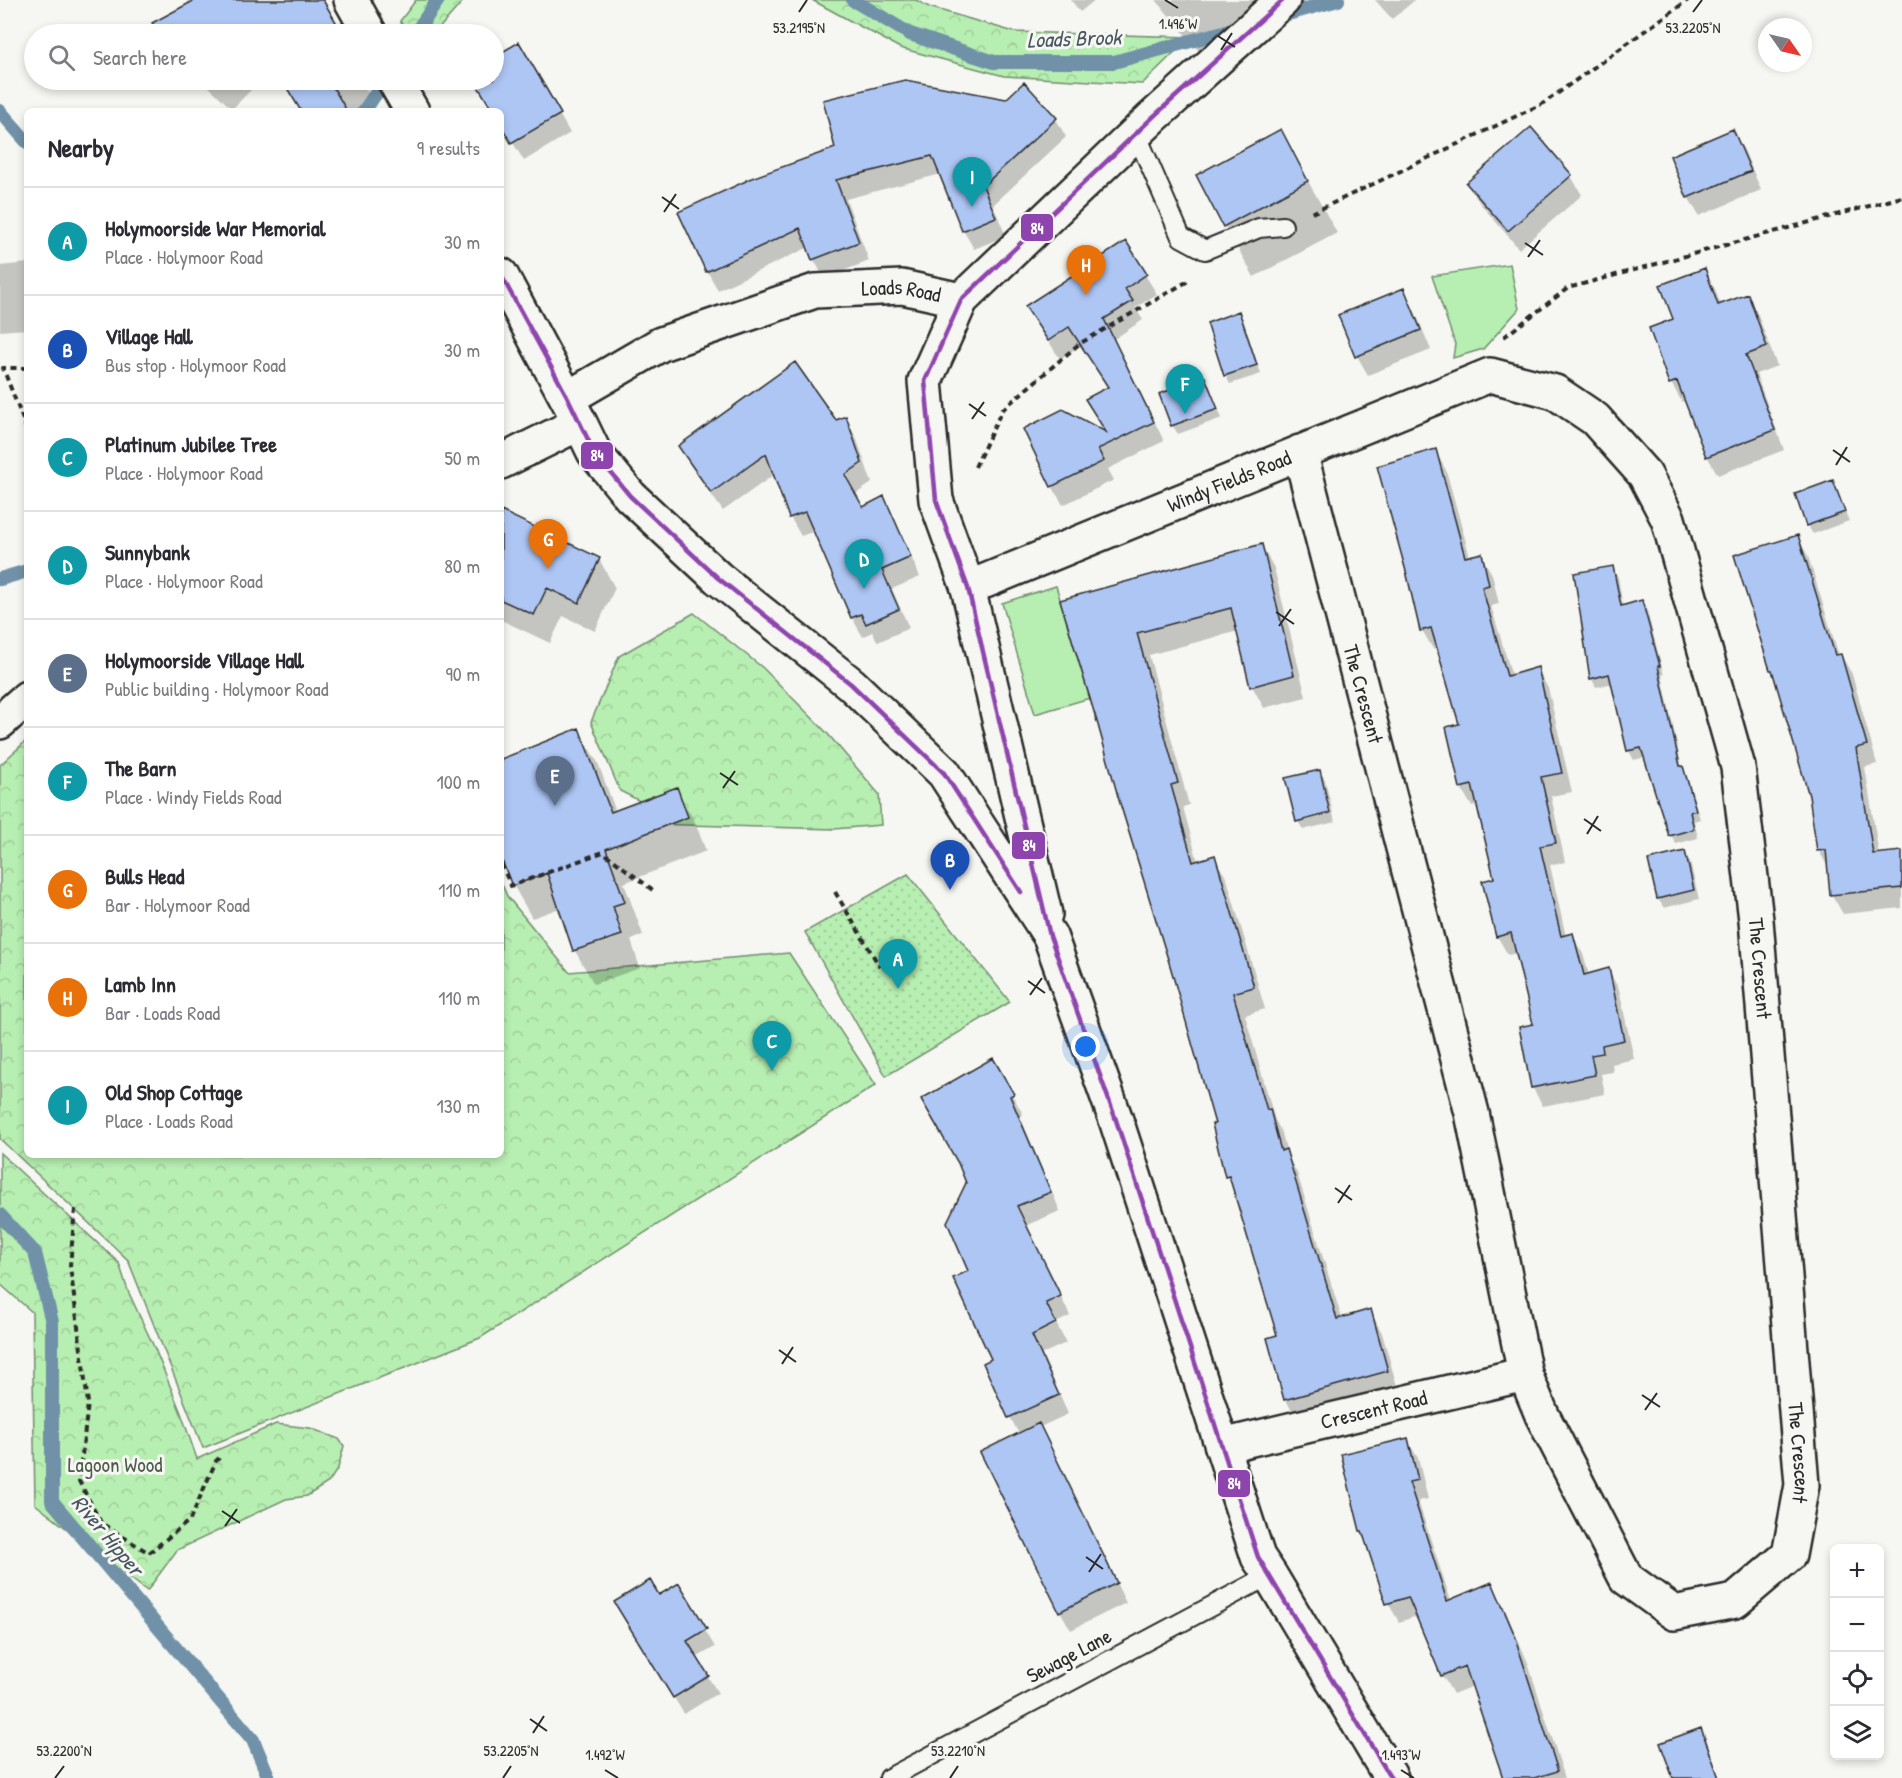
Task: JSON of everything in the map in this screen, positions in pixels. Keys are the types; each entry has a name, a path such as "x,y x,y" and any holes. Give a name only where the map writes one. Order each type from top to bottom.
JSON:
{"street":[{"path":"351,0 364,24"},
{"name":"Loads Road","path":"504,460 574,411 661,344 815,291 902,287 961,300 1136,133 1283,0"},
{"path":"400,90 410,108"},
{"path":"504,281 594,452 630,495 718,578 851,684 944,773 1050,936"},
{"path":"961,300 925,381 936,500 968,588 1050,936 1116,1120 1258,1557 1391,1778"},
{"name":"Windy Fields Road","path":"968,588 1490,375"},
{"name":"The Crescent","path":"1300,452 1472,1113 1525,1374 1542,1415 1626,1578 1674,1613 1735,1601 1789,1555 1802,1485 1757,932 1738,767 1668,519 1646,475 1594,419 1555,392 1490,375"},
{"path":"0,722 24,701"},
{"name":"Crescent Road","path":"1222,1446 1525,1374"}],"lane":[{"path":"1136,133 1181,237 1205,250 1259,228 1283,226"},
{"name":"Sewage Lane","path":"889,1778 1270,1575"}],"path":[{"path":"1490,375 1494,345 1568,288 1902,197"},
{"path":"24,368 3,368 24,422"},
{"path":"504,871 511,886 603,852 654,891"},
{"path":"835,892 880,967"},
{"path":"75,1209 70,1266 88,1403 78,1481 101,1523 149,1554 190,1520 216,1461 222,1455"}],"green space":[{"path":"416,0 464,0 443,24 402,24 400,21"},
{"path":"812,0 916,0 929,7 1014,32 1190,37 1142,84 1004,76 900,48"},
{"path":"1510,264 1519,309 1483,349 1453,358 1455,344 1432,276"},
{"path":"1056,586 1090,698 1035,714 1002,603"},
{"path":"694,613 763,668 827,733 879,794 881,825 834,829 649,824 640,801 620,791 591,722 619,656"},
{"path":"24,743 24,1158 504,1158 504,889 507,896 569,972 789,953 876,1085 480,1338 203,1448 128,1260 0,1139 0,765"},
{"path":"908,874 1010,1002 886,1076 805,932"},
{"name":"Lagoon Wood","path":"0,1153 119,1263 128,1291 181,1413 197,1459 276,1424 310,1428 339,1439 344,1446 338,1468 329,1482 307,1496 286,1499 177,1550 147,1591 35,1504 32,1312 0,1284"}],"building":[{"path":"195,0 323,0 337,24 153,24"},
{"path":"519,42 561,114 511,143 504,130 504,108 491,108 480,90 504,90 504,51"},
{"path":"905,80 1006,99 1024,82 1057,118 983,186 996,217 962,231 932,156 836,180 859,242 812,260 800,228 706,272 678,212 746,180 835,148 823,100"},
{"path":"288,90 335,90 345,108 299,108"},
{"path":"1531,127 1572,175 1508,231 1466,183"},
{"path":"1281,129 1308,181 1223,227 1196,175"},
{"path":"1733,129 1751,171 1687,198 1670,156"},
{"path":"1126,241 1147,274 1125,289 1133,301 1104,319 1154,422 1098,449 1104,461 1051,487 1023,429 1063,409 1106,432 1085,399 1108,387 1069,327 1048,341 1025,306"},
{"path":"1705,268 1718,305 1748,294 1767,347 1746,355 1775,430 1706,457 1677,381 1669,384 1649,328 1673,319 1660,285"},
{"path":"1404,288 1421,330 1355,357 1338,315"},
{"path":"1239,311 1257,365 1224,376 1207,323"},
{"path":"795,362 836,420 846,416 862,463 845,475 863,507 884,496 911,557 882,570 899,609 866,624 861,614 851,618 805,512 789,518 766,454 711,493 678,446"},
{"path":"1205,377 1218,409 1171,426 1159,394"},
{"path":"1436,449 1465,557 1482,553 1489,585 1482,587 1507,676 1538,667 1562,773 1541,777 1556,843 1540,846 1561,936 1573,933 1584,975 1609,968 1624,1040 1602,1045 1603,1053 1591,1055 1595,1075 1531,1088 1519,1027 1533,1024 1511,933 1496,937 1482,881 1494,878 1472,785 1460,788 1446,727 1459,724 1431,628 1420,631 1377,466"},
{"path":"1833,480 1845,512 1806,526 1795,494"},
{"path":"504,512 600,558 579,603 547,588 534,615 504,601"},
{"path":"1798,535 1835,655 1841,654 1867,745 1856,748 1873,854 1902,851 1902,888 1830,895 1826,850 1817,851 1809,796 1772,670 1770,670 1734,555"},
{"path":"1262,544 1294,675 1250,687 1231,608 1137,633 1178,783 1171,785 1193,862 1215,855 1254,987 1233,993 1267,1110 1270,1109 1281,1151 1286,1149 1337,1319 1371,1309 1388,1371 1284,1400 1267,1338 1277,1335 1229,1176 1225,1177 1212,1124 1215,1124 1171,969 1060,600"},
{"path":"1613,566 1621,606 1642,600 1660,666 1658,666 1680,766 1683,766 1696,810 1690,812 1694,829 1669,836 1641,748 1627,751 1609,674 1590,679 1574,573"},
{"path":"579,728 611,812 677,787 688,817 606,849 625,902 613,906 622,935 573,951 547,873 512,886 504,866 504,758"},
{"path":"1320,770 1330,813 1296,822 1285,778"},
{"path":"1685,851 1694,890 1657,899 1648,860"},
{"path":"993,1058 1014,1094 1010,1096 1051,1192 1017,1206 1061,1296 1046,1303 1056,1323 1032,1335 1059,1395 1008,1418 983,1363 991,1359 953,1278 968,1271 947,1222 966,1183 958,1163 921,1099"},
{"path":"1039,1423 1117,1583 1059,1612 980,1452"},
{"path":"1408,1438 1418,1480 1409,1482 1447,1601 1492,1582 1518,1643 1558,1771 1534,1778 1503,1778 1465,1666 1441,1676 1408,1597 1386,1604 1362,1531 1360,1531 1341,1454"},
{"path":"650,1580 659,1595 679,1583 707,1629 687,1641 709,1676 673,1698 614,1602"},
{"path":"1701,1728 1719,1778 1673,1778 1660,1743"}],"waterway":[{"name":"Loads Brook","path":"422,24 438,0"},
{"name":"Loads Brook","path":"853,0 910,34 994,62 1114,62 1238,28"},
{"name":"Loads Brook","path":"1277,17 1338,0"},
{"name":"Loads Brook","path":"366,108 378,90"},
{"name":"River Hipper","path":"0,111 24,139"},
{"name":"River Hipper","path":"0,579 24,572"},
{"name":"River Hipper","path":"0,1215 35,1253 52,1322 52,1501 253,1740 269,1778"}],"transit line":[{"name":"84","path":"1283,0 1153,117 961,300 925,381 936,500 968,588 1050,936 1116,1120 1258,1557 1391,1778"},
{"name":"84","path":"504,281 568,398 594,452 630,496 718,578 851,684 944,773 1021,892"}],"place":[{"name":"Old Shop Cottage","path":"972,207"},
{"name":"Lamb Inn","path":"1086,295"},
{"name":"The Barn","path":"1185,414"},
{"name":"Bulls Head","path":"548,569"},
{"name":"Sunnybank","path":"864,589"},
{"name":"Holymoorside Village Hall","path":"555,806"},
{"name":"Village Hall","path":"950,890"},
{"name":"Holymoorside War Memorial","path":"898,989"},
{"name":"Platinum Jubilee Tree","path":"772,1071"}]}
